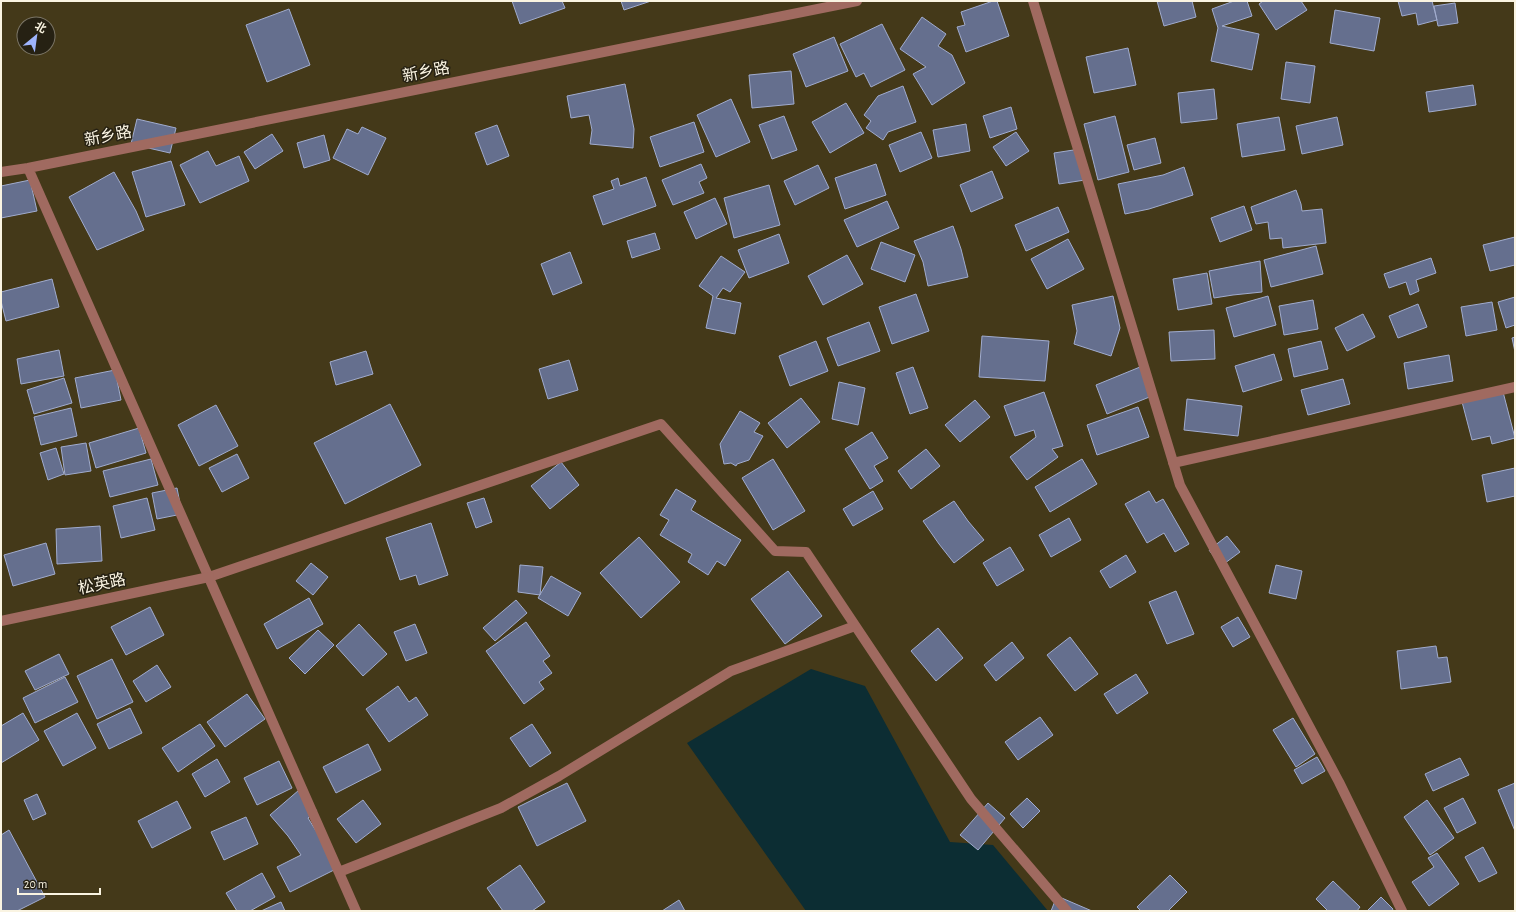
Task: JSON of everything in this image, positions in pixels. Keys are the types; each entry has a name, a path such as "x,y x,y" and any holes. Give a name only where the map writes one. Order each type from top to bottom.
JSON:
{"street":[{"name":"新乡路","path":"1,172 28,168 857,1"},
{"path":"1033,1 1180,485 1339,782 1402,911"},
{"path":"28,168 356,911"},
{"path":"1173,463 1515,387"},
{"name":"松英路","path":"1,621 209,577 661,424 775,551 806,552 855,626"},
{"path":"338,872 501,808 559,776 731,670 855,626 971,799 1067,911"}],"water":[{"path":"811,669 865,686 950,842 993,845 1048,911 806,911 687,743"}],"building":[{"path":"512,1 562,1 565,8 520,24"},
{"path":"621,1 651,1 624,10"},
{"path":"997,1 1009,36 966,52 957,27 965,25 961,12"},
{"path":"1157,1 1192,1 1196,17 1164,26"},
{"path":"1234,1 1247,1 1252,16 1222,26 1259,34 1252,70 1211,61 1218,28 1212,9"},
{"path":"1263,1 1301,1 1307,10 1276,30 1259,4"},
{"path":"1398,1 1432,1 1437,20 1418,25 1416,13 1402,16"},
{"path":"1455,3 1458,23 1438,26 1434,6"},
{"path":"289,9 310,65 267,82 246,25"},
{"path":"1335,10 1380,18 1374,51 1330,43"},
{"path":"922,17 946,34 938,46 952,55 965,83 932,105 913,74 926,67 900,49"},
{"path":"882,24 905,70 871,87 864,73 856,77 840,44"},
{"path":"834,37 848,71 806,87 793,54"},
{"path":"1128,48 1136,85 1094,93 1086,57"},
{"path":"1286,62 1315,66 1310,103 1281,99"},
{"path":"791,71 794,104 752,108 749,75"},
{"path":"625,84 634,129 633,148 590,144 592,130 589,115 571,118 567,96"},
{"path":"1473,85 1476,105 1429,112 1426,92"},
{"path":"903,86 916,122 888,132 883,140 866,128 871,121 864,115 878,96"},
{"path":"1214,89 1217,119 1181,123 1178,93"},
{"path":"731,99 750,142 716,157 697,115"},
{"path":"846,103 864,133 830,153 812,122"},
{"path":"1011,107 1017,129 990,138 983,116"},
{"path":"784,116 797,150 772,159 759,125"},
{"path":"1115,116 1129,172 1098,180 1084,124"},
{"path":"1279,117 1285,150 1242,157 1237,124"},
{"path":"1337,117 1343,145 1302,154 1296,126"},
{"path":"137,119 176,128 170,153 131,144"},
{"path":"694,122 704,152 660,167 650,137"},
{"path":"966,124 970,151 938,157 933,130"},
{"path":"497,125 509,156 487,165 475,133"},
{"path":"362,127 386,138 368,175 333,158 347,129 358,134"},
{"path":"921,132 932,158 900,172 889,145"},
{"path":"1016,132 1029,151 1006,166 993,147"},
{"path":"272,134 283,151 255,169 244,152"},
{"path":"324,135 330,160 304,168 297,143"},
{"path":"1155,138 1161,163 1134,170 1127,145"},
{"path":"1080,149 1085,180 1059,184 1054,153"},
{"path":"208,151 216,166 239,156 249,181 200,203 180,165"},
{"path":"171,161 185,205 146,217 132,172"},
{"path":"701,164 707,178 699,182 704,193 673,205 662,180"},
{"path":"876,164 886,195 845,209 835,178"},
{"path":"818,165 829,188 795,205 784,181"},
{"path":"1184,167 1193,195 1149,209 1125,214 1118,184 1163,175"},
{"path":"992,171 1003,198 971,212 960,185"},
{"path":"114,172 136,211 144,230 97,250 69,197"},
{"path":"646,177 656,206 603,225 593,196 614,189 611,181 618,178 620,186"},
{"path":"30,180 37,211 1,218 1,186"},
{"path":"769,185 780,225 734,238 724,198"},
{"path":"1296,190 1302,211 1322,209 1326,243 1283,248 1282,238 1270,239 1268,222 1256,224 1251,207"},
{"path":"715,198 727,224 696,239 684,212"},
{"path":"887,201 899,228 857,247 844,220"},
{"path":"1244,206 1252,230 1220,242 1211,218"},
{"path":"1058,207 1069,232 1026,251 1015,225"},
{"path":"953,226 968,277 928,286 923,262 914,241"},
{"path":"655,233 660,249 632,258 627,241"},
{"path":"779,234 789,263 749,278 738,250"},
{"path":"1515,237 1515,265 1490,271 1483,245"},
{"path":"1068,239 1084,269 1047,289 1031,259"},
{"path":"881,242 915,255 905,282 871,269"},
{"path":"1316,246 1323,274 1271,287 1264,260"},
{"path":"570,252 582,283 553,295 541,264"},
{"path":"847,255 863,284 823,305 808,276"},
{"path":"721,256 745,272 730,292 723,288 716,298 741,303 735,334 706,328 713,296 699,286"},
{"path":"1431,258 1436,273 1416,280 1419,291 1410,295 1406,282 1389,288 1384,274"},
{"path":"1260,261 1262,292 1214,298 1209,271"},
{"path":"1207,273 1212,304 1178,310 1173,279"},
{"path":"52,279 59,307 6,321 1,301 1,292"},
{"path":"916,294 929,331 892,344 879,307"},
{"path":"1113,296 1120,328 1111,356 1074,344 1077,331 1072,305"},
{"path":"1268,296 1276,325 1234,337 1226,308"},
{"path":"1515,297 1515,325 1506,328 1498,302"},
{"path":"1313,300 1318,329 1284,335 1279,306"},
{"path":"1492,302 1497,330 1466,336 1461,307"},
{"path":"1418,304 1427,327 1398,338 1389,316"},
{"path":"1363,314 1375,337 1347,351 1335,328"},
{"path":"869,322 880,351 838,366 827,338"},
{"path":"1214,330 1215,359 1171,361 1169,332"},
{"path":"982,336 1049,341 1045,381 979,377"},
{"path":"1515,337 1515,352 1512,338"},
{"path":"816,341 828,371 790,386 779,356"},
{"path":"1321,341 1328,369 1294,377 1288,349"},
{"path":"59,350 64,376 21,384 17,359"},
{"path":"366,351 373,374 336,385 330,362"},
{"path":"1274,354 1282,380 1243,392 1235,366"},
{"path":"1449,355 1453,381 1408,389 1404,363"},
{"path":"569,360 578,390 548,399 539,369"},
{"path":"913,367 928,408 910,414 896,373"},
{"path":"1140,367 1152,396 1107,414 1096,385"},
{"path":"115,370 121,400 81,408 75,378"},
{"path":"64,378 72,403 34,414 27,390"},
{"path":"1343,379 1350,404 1308,415 1301,390"},
{"path":"839,382 865,388 858,425 832,419"},
{"path":"1502,388 1515,438 1492,444 1490,436 1472,440 1461,398"},
{"path":"1044,392 1063,446 1052,449 1058,457 1027,480 1010,457 1036,437 1034,430 1015,436 1004,406"},
{"path":"801,398 820,422 787,448 768,423"},
{"path":"1187,399 1242,406 1238,436 1184,430"},
{"path":"975,400 990,417 960,442 945,425"},
{"path":"390,404 421,465 345,504 314,443"},
{"path":"216,405 238,446 199,466 178,425"},
{"path":"1138,407 1149,437 1097,455 1087,425"},
{"path":"71,408 77,436 41,445 34,417"},
{"path":"740,411 760,423 754,432 763,436 749,460 737,464 736,466 731,463 724,464 720,444"},
{"path":"139,428 146,453 96,468 89,443"},
{"path":"872,432 888,458 874,466 883,481 870,489 845,449"},
{"path":"86,443 91,471 65,475 61,447"},
{"path":"56,448 64,474 48,480 40,453"},
{"path":"926,449 940,466 911,489 898,471"},
{"path":"237,454 249,478 222,492 209,468"},
{"path":"151,459 158,485 110,497 103,471"},
{"path":"773,459 805,511 773,530 742,478"},
{"path":"1082,459 1097,484 1050,512 1035,487"},
{"path":"561,462 579,485 550,509 531,486"},
{"path":"1515,468 1515,496 1487,502 1482,475"},
{"path":"177,488 182,514 157,519 152,493"},
{"path":"676,489 696,501 691,510 741,540 725,566 717,561 708,575 688,562 692,554 660,535 669,520 660,515"},
{"path":"873,491 883,509 853,526 843,509"},
{"path":"1149,491 1156,503 1163,499 1189,544 1175,552 1164,533 1147,543 1125,504"},
{"path":"147,498 155,530 121,538 113,506"},
{"path":"484,498 492,522 476,528 467,503"},
{"path":"954,501 984,540 954,563 923,521"},
{"path":"1069,518 1081,540 1051,557 1039,535"},
{"path":"431,523 448,575 419,585 416,575 400,580 386,538"},
{"path":"100,526 102,561 57,564 56,529"},
{"path":"1227,536 1240,552 1221,566 1209,550"},
{"path":"639,537 680,582 641,618 600,573"},
{"path":"46,543 55,574 13,586 4,555"},
{"path":"1010,547 1024,570 997,586 983,563"},
{"path":"1126,555 1136,572 1110,588 1100,571"},
{"path":"311,563 328,577 313,595 296,581"},
{"path":"520,565 543,567 540,595 518,592"},
{"path":"1276,565 1302,571 1296,599 1269,593"},
{"path":"788,571 822,616 785,644 751,599"},
{"path":"551,576 581,593 568,616 538,598"},
{"path":"1176,591 1194,634 1167,644 1149,602"},
{"path":"309,598 323,624 277,649 264,624"},
{"path":"516,600 527,613 495,641 483,628"},
{"path":"150,607 164,635 126,655 111,627"},
{"path":"1238,617 1250,637 1233,647 1221,627"},
{"path":"526,622 550,656 543,661 552,673 539,682 544,689 524,704 486,651"},
{"path":"359,624 387,654 363,676 336,646"},
{"path":"415,624 427,653 406,661 394,632"},
{"path":"938,628 963,658 936,681 911,651"},
{"path":"318,630 334,645 305,674 289,658"},
{"path":"1070,637 1098,674 1075,691 1047,655"},
{"path":"1012,642 1024,658 996,681 984,665"},
{"path":"1436,646 1438,658 1447,657 1451,682 1401,689 1397,651"},
{"path":"59,654 69,674 35,690 25,671"},
{"path":"112,659 133,702 97,719 77,676"},
{"path":"157,665 171,687 146,702 133,681"},
{"path":"1136,674 1148,693 1117,714 1104,694"},
{"path":"65,677 78,702 35,723 23,698"},
{"path":"398,686 409,702 416,697 428,715 389,742 366,709"},
{"path":"247,694 265,719 225,747 207,722"},
{"path":"130,708 142,733 109,749 97,724"},
{"path":"23,713 39,740 1,763 1,726"},
{"path":"77,713 96,748 63,766 44,731"},
{"path":"1040,717 1053,735 1018,760 1005,742"},
{"path":"1293,718 1315,754 1296,767 1273,730"},
{"path":"200,724 215,746 178,772 162,748"},
{"path":"532,724 551,753 530,767 510,738"},
{"path":"368,744 381,770 336,793 323,767"},
{"path":"1317,757 1325,771 1302,784 1294,770"},
{"path":"1460,758 1469,775 1433,791 1425,774"},
{"path":"217,759 230,782 205,797 192,774"},
{"path":"279,761 292,788 257,805 244,778"},
{"path":"567,783 586,821 537,846 518,807"},
{"path":"1515,783 1515,831 1498,790"},
{"path":"299,790 317,811 308,818 323,842 336,869 290,892 277,867 301,855 288,836 270,815"},
{"path":"37,794 46,814 33,820 24,800"},
{"path":"1027,798 1040,811 1023,828 1010,814"},
{"path":"1463,798 1476,823 1457,833 1444,808"},
{"path":"363,800 381,824 356,843 337,819"},
{"path":"1427,800 1454,838 1430,855 1404,817"},
{"path":"177,801 191,828 152,848 138,821"},
{"path":"988,803 1005,818 978,850 960,835"},
{"path":"246,817 258,844 224,860 211,832"},
{"path":"9,830 45,897 17,911 1,911 1,835"},
{"path":"1483,847 1497,873 1479,882 1465,857"},
{"path":"1437,853 1459,884 1429,906 1412,882 1434,867 1428,858"},
{"path":"520,865 545,902 532,911 503,911 487,888"},
{"path":"262,873 275,897 250,911 237,911 226,893"},
{"path":"1170,875 1187,892 1168,911 1141,911 1137,907"},
{"path":"1333,881 1360,907 1357,911 1328,911 1316,899"},
{"path":"1057,896 1092,911 1051,911"},
{"path":"1381,897 1393,909 1392,911 1367,911"},
{"path":"679,900 685,911 662,911"},
{"path":"281,902 285,911 261,911"}]}
